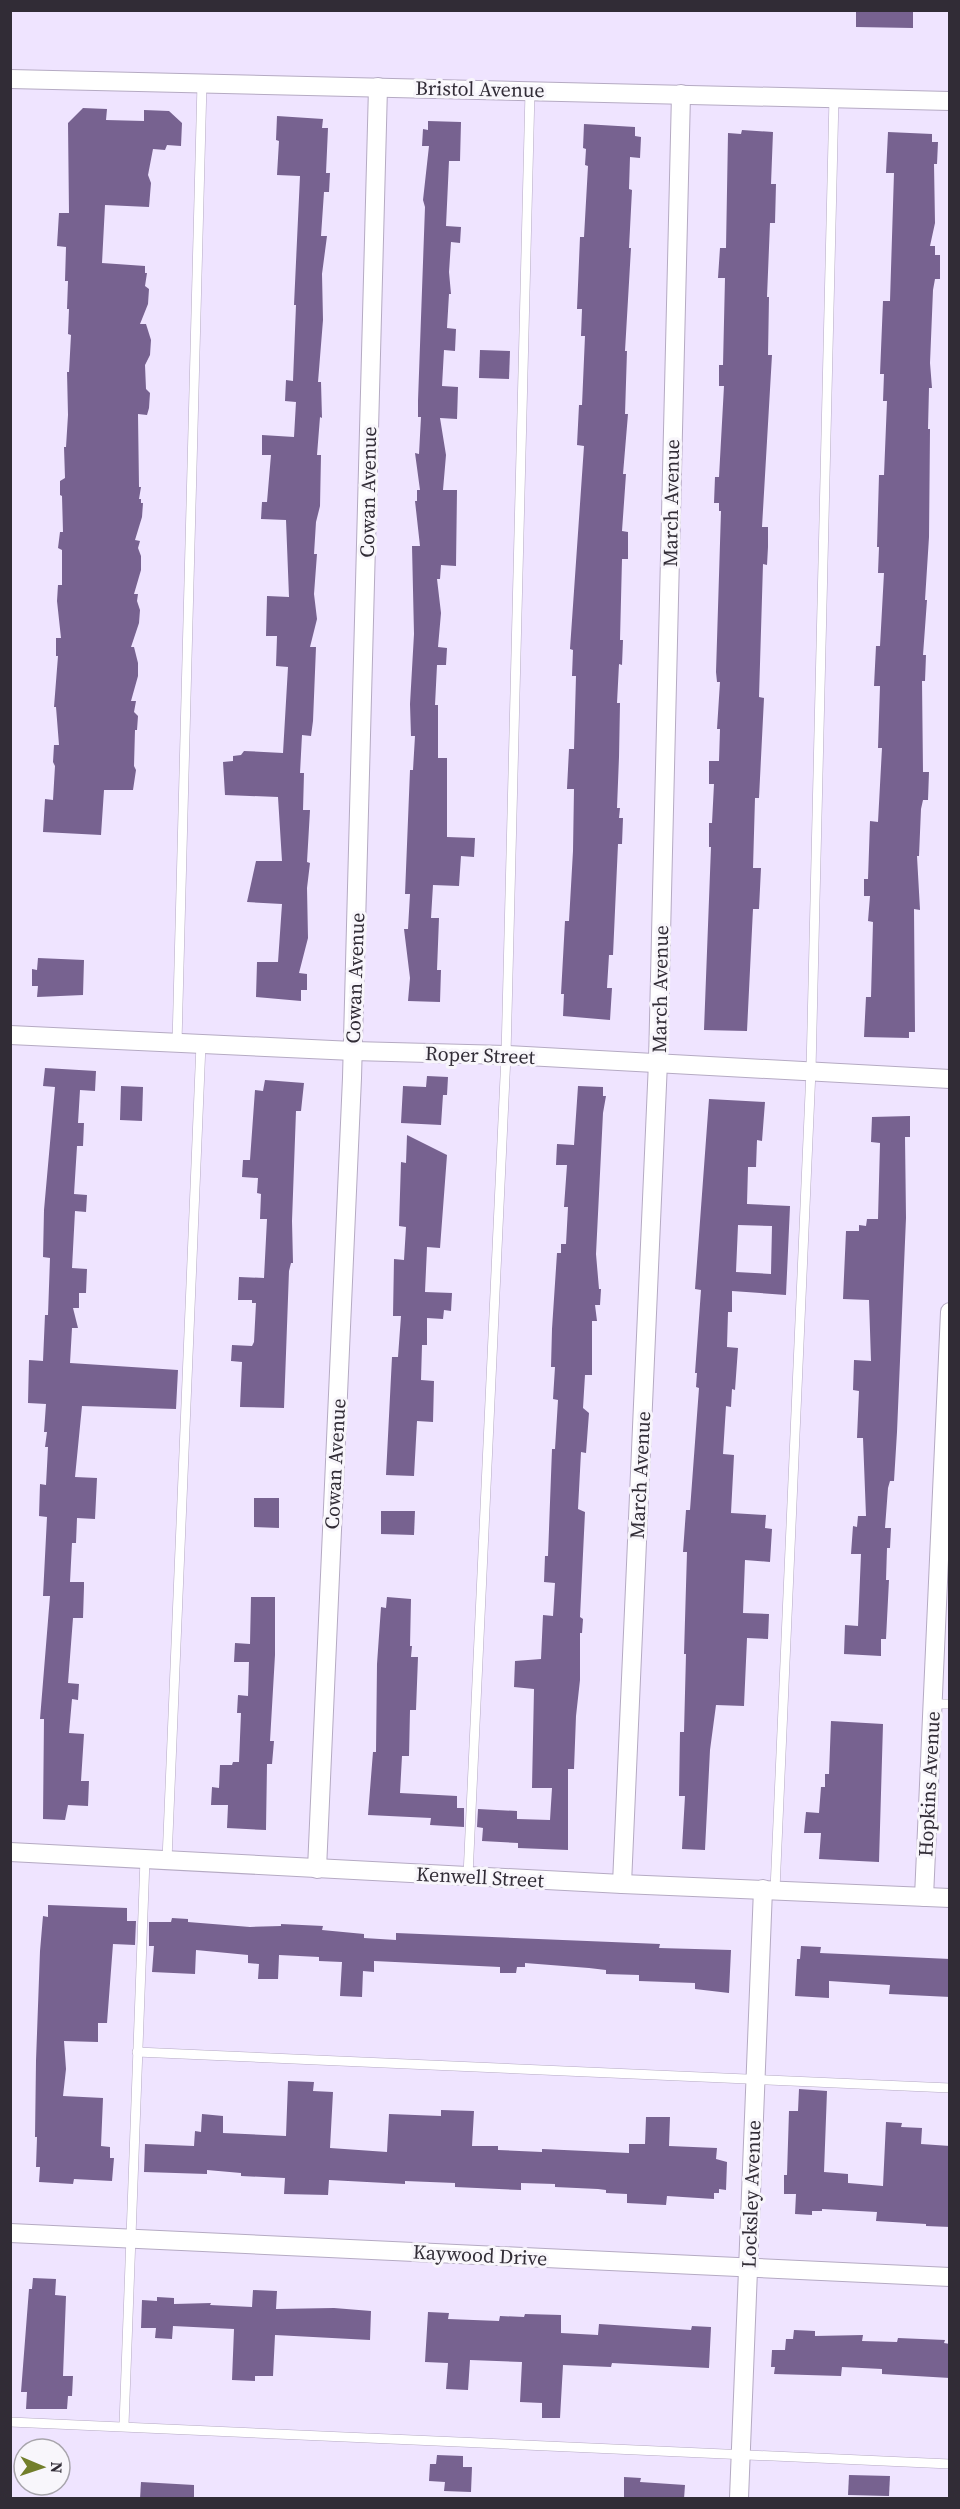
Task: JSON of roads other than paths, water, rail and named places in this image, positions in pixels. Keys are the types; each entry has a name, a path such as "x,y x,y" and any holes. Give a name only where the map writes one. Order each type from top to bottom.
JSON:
{"street":[{"name":"Bristol Avenue","path":"10,79 950,101"},
{"name":"Cowan Avenue","path":"317,1869 353,1051 378,87"},
{"name":"March Avenue","path":"622,1884 658,1062 681,94"},
{"name":"Roper Street","path":"10,1035 658,1062 950,1079"},
{"name":"Hopkins Avenue","path":"924,1897 941,1704 950,1312"},
{"name":"Kenwell Street","path":"10,1852 622,1884 950,1898"},
{"name":"Locksley Avenue","path":"739,2499 756,2079 769,1889"},
{"name":"Kaywood Drive","path":"10,2233 950,2277"}],"lane":[{"path":"177,1043 202,83"},
{"path":"468,1875 506,1055 530,91"},
{"path":"769,1889 811,1070 834,97"},
{"path":"167,1860 201,1044"},
{"path":"124,2426 129,2238 145,1859"},
{"path":"137,2052 950,2088"},
{"path":"10,2422 950,2464"}]}
